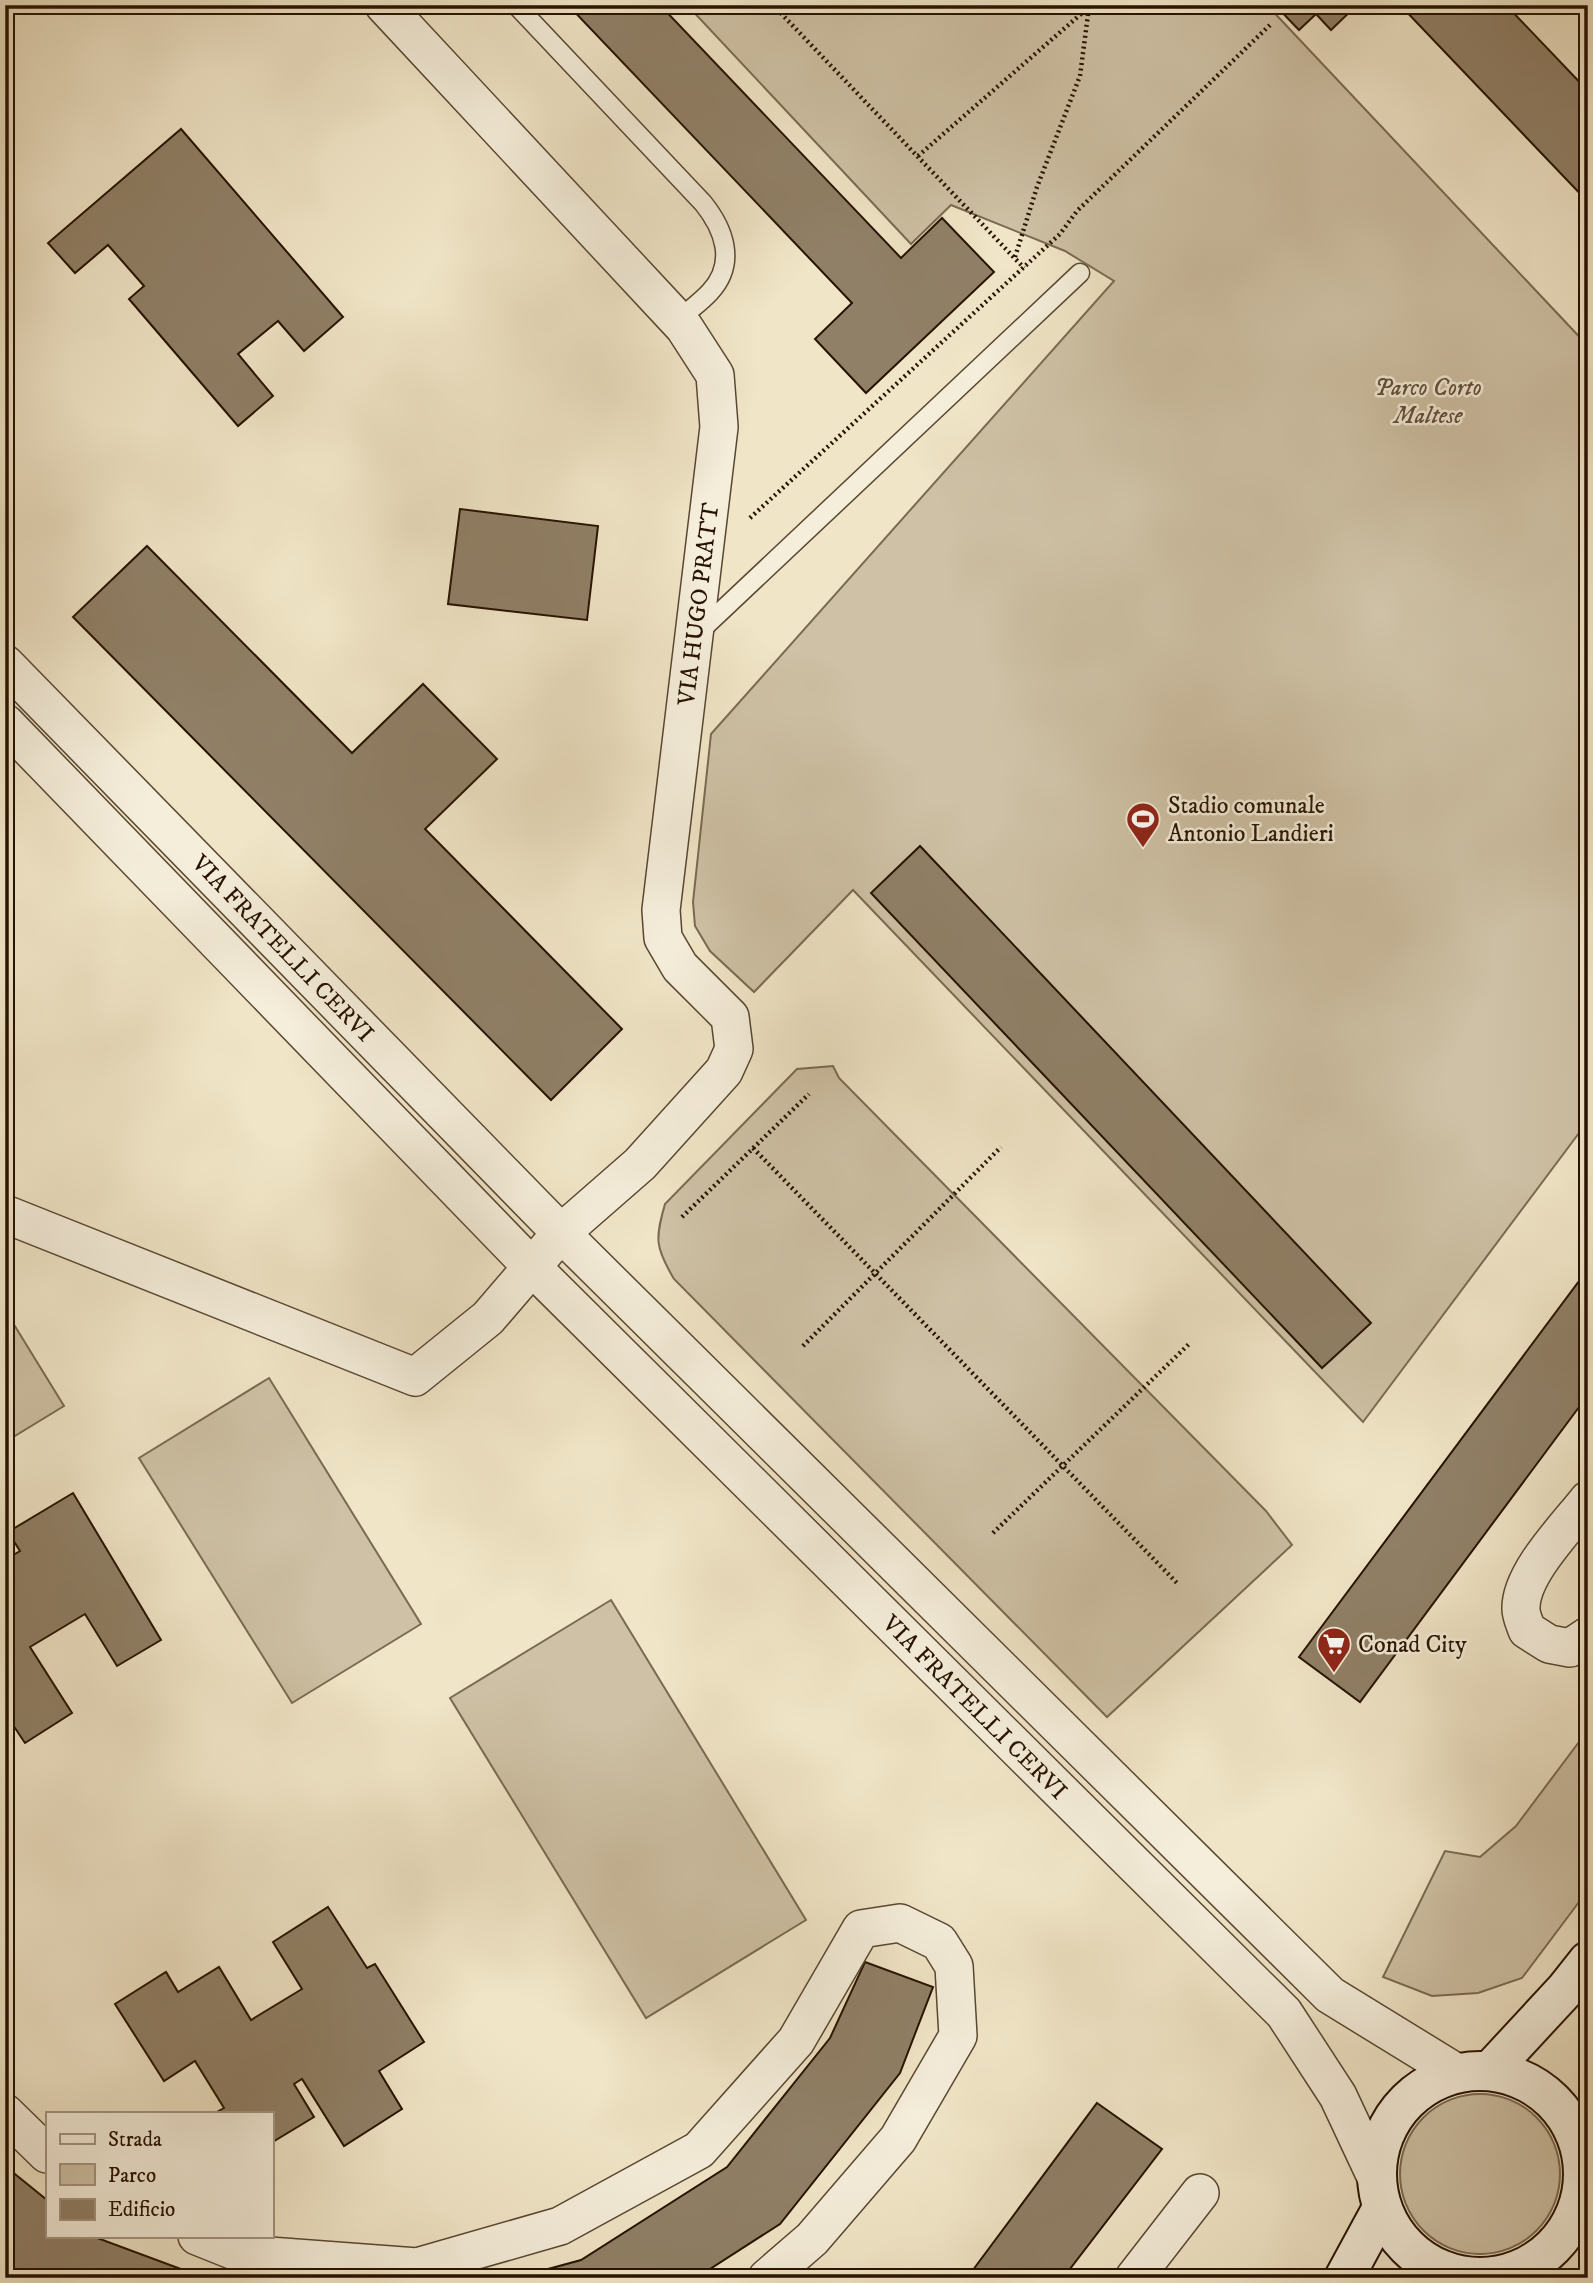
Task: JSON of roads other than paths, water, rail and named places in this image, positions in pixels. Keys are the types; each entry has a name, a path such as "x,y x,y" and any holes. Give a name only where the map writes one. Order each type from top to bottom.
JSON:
{"main road":[{"path":"1474,2072 1565,1990 1588,1961"},
{"path":"1344,2278 1379,2192 1381,2141 1398,2110 1424,2086 1474,2072 1521,2079 1549,2096 1583,2138 1583,2181 1576,2212 1561,2238 1539,2259 1498,2276 1446,2272 1419,2257 1396,2235 1379,2192"}],"street":[{"name":"VIA HUGO PRATT","path":"384,5 684,327 715,375 719,427 661,909 663,938 680,967 730,1017 734,1049 724,1071 640,1164 561,1233"},
{"name":"VIA FRATELLI CERVI","path":"5,664 561,1233 1330,1995 1474,2072"},
{"name":"VIA FRATELLI CERVI","path":"5,723 532,1268 1284,2013 1338,2096 1379,2192"},
{"path":"5,1214 415,1377 488,1318 561,1233"},
{"path":"1588,1500 1534,1571 1524,1590 1521,1610 1527,1630 1549,1644 1570,1648 1588,1636"},
{"path":"202,2238 242,2254 416,2267 560,2226 699,2150 796,2041 861,1929 900,1923 939,1942 954,1966 958,2036 898,2139 812,2239 768,2278"},
{"path":"5,2113 46,2153"},
{"path":"1134,2278 1200,2193"}],"lane":[{"path":"516,5 715,218 723,236 726,254 721,273 712,290 677,320"},
{"path":"693,636 1080,273"}],"place":[{"name":"Stadio comunale Antonio Landieri","path":"1143,849"},
{"name":"Conad City","path":"1334,1674"}],"park label":[{"name":"Parco Corto Maltese","path":"1428,401"}]}
